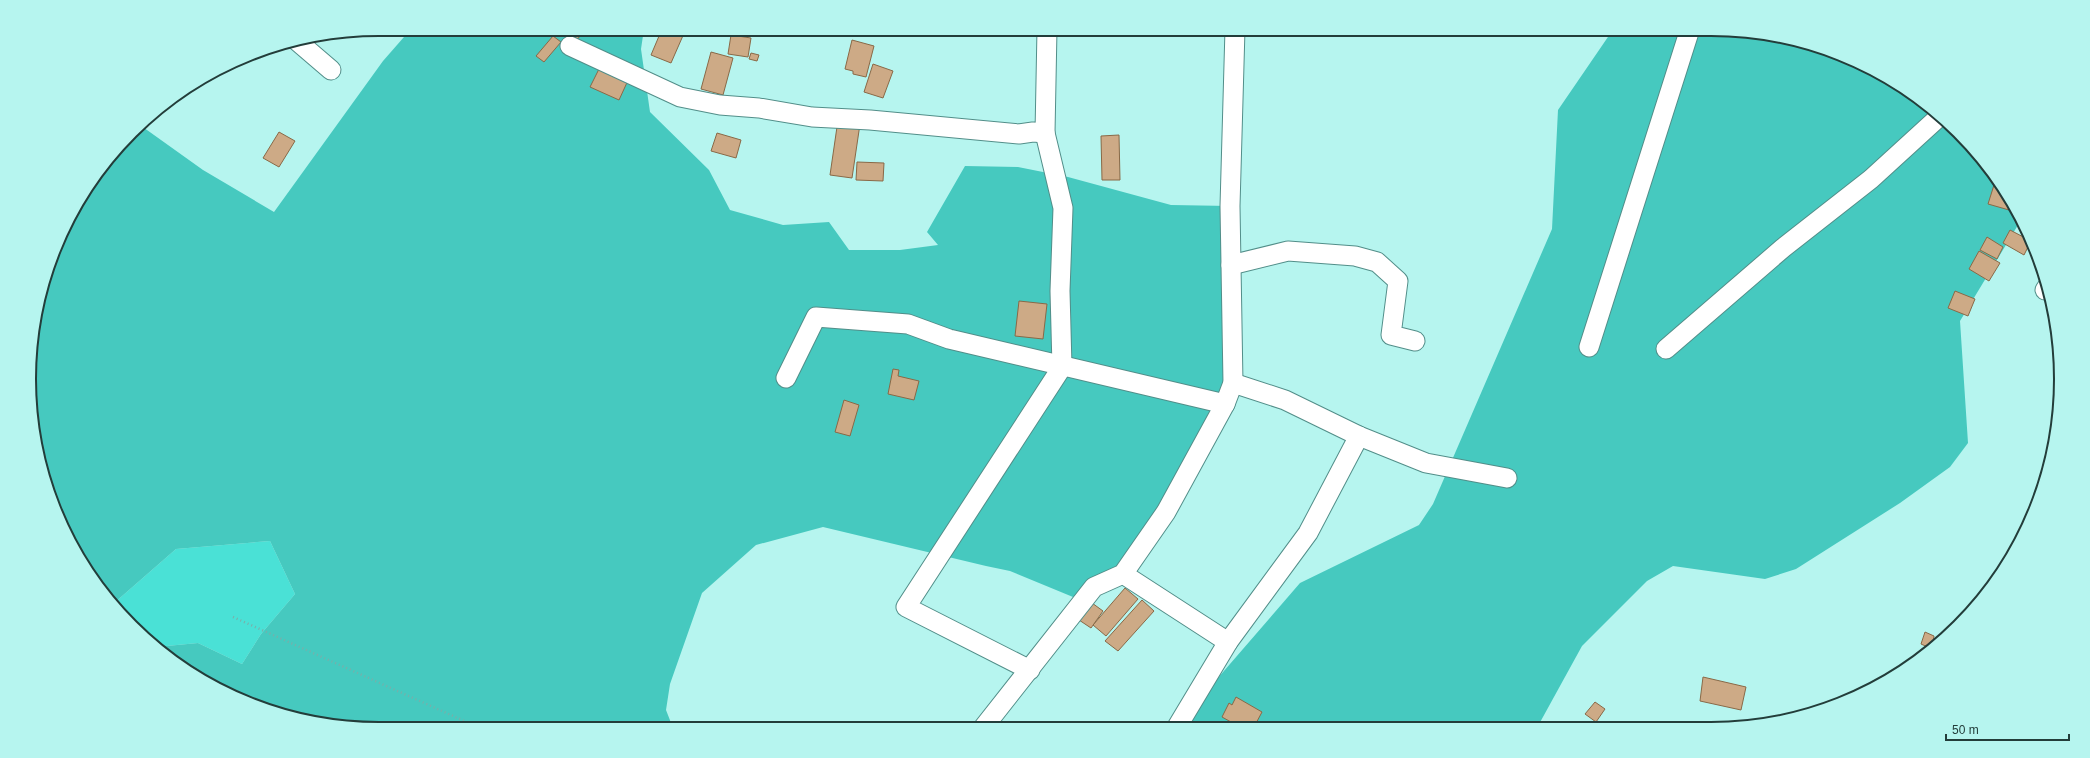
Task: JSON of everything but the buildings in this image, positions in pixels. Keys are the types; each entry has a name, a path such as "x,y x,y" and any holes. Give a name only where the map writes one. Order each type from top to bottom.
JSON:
{"street":[{"path":"1030,670 906,607 1062,366 1060,291 1063,208 1045,133 1047,36"},
{"path":"988,722 1094,587 1123,574 1166,512 1225,404 1233,383 1230,189 1236,36"},
{"path":"1589,347 1688,36"},
{"path":"302,45 331,70"},
{"path":"570,46 680,97 720,105 759,108 812,117 870,120 1019,134 1033,132 1045,133"},
{"path":"1666,349 1783,248 1871,178 1936,120"},
{"path":"1231,265 1288,251 1355,256 1377,262 1398,281 1391,335 1415,341"},
{"path":"786,378 816,317 908,324 948,339 1225,404"},
{"path":"1233,383 1285,400 1360,436 1426,463 1507,478"},
{"path":"1180,722 1228,642 1308,533 1360,436"},
{"path":"1123,574 1228,642"}],"path":[{"path":"233,617 466,722"}],"shaded area":[{"path":"405,36 643,36 641,49 650,112 709,170 730,210 783,225 829,222 849,250 900,250 938,245 927,232 965,166 1018,167 1068,177 1171,205 1230,206 1238,351 1214,437 1115,568 1073,597 1010,571 823,527 756,545 702,593 670,684 666,710 671,722 357,721 334,719 290,710 269,704 227,687 188,664 164,646 198,643 242,664 261,634 295,594 270,541 176,549 117,600 107,588 94,570 71,531 54,489 43,446 39,424 36,379 39,334 48,290 62,248 82,207 107,170 136,136 145,128 203,170 274,212 383,61"},
{"path":"1609,36 1733,37 1756,39 1800,48 1821,54 1863,71 1902,94 1920,107 1954,136 1969,153 1996,188 2018,225 1960,321 1968,443 1950,467 1900,503 1796,569 1765,579 1673,566 1647,581 1582,646 1540,722 1190,722 1217,679 1300,583 1419,525 1433,504 1552,229 1558,110"},
{"path":"270,541 295,594 261,634 242,664 198,643 164,646 136,622 117,600 176,549"}]}
